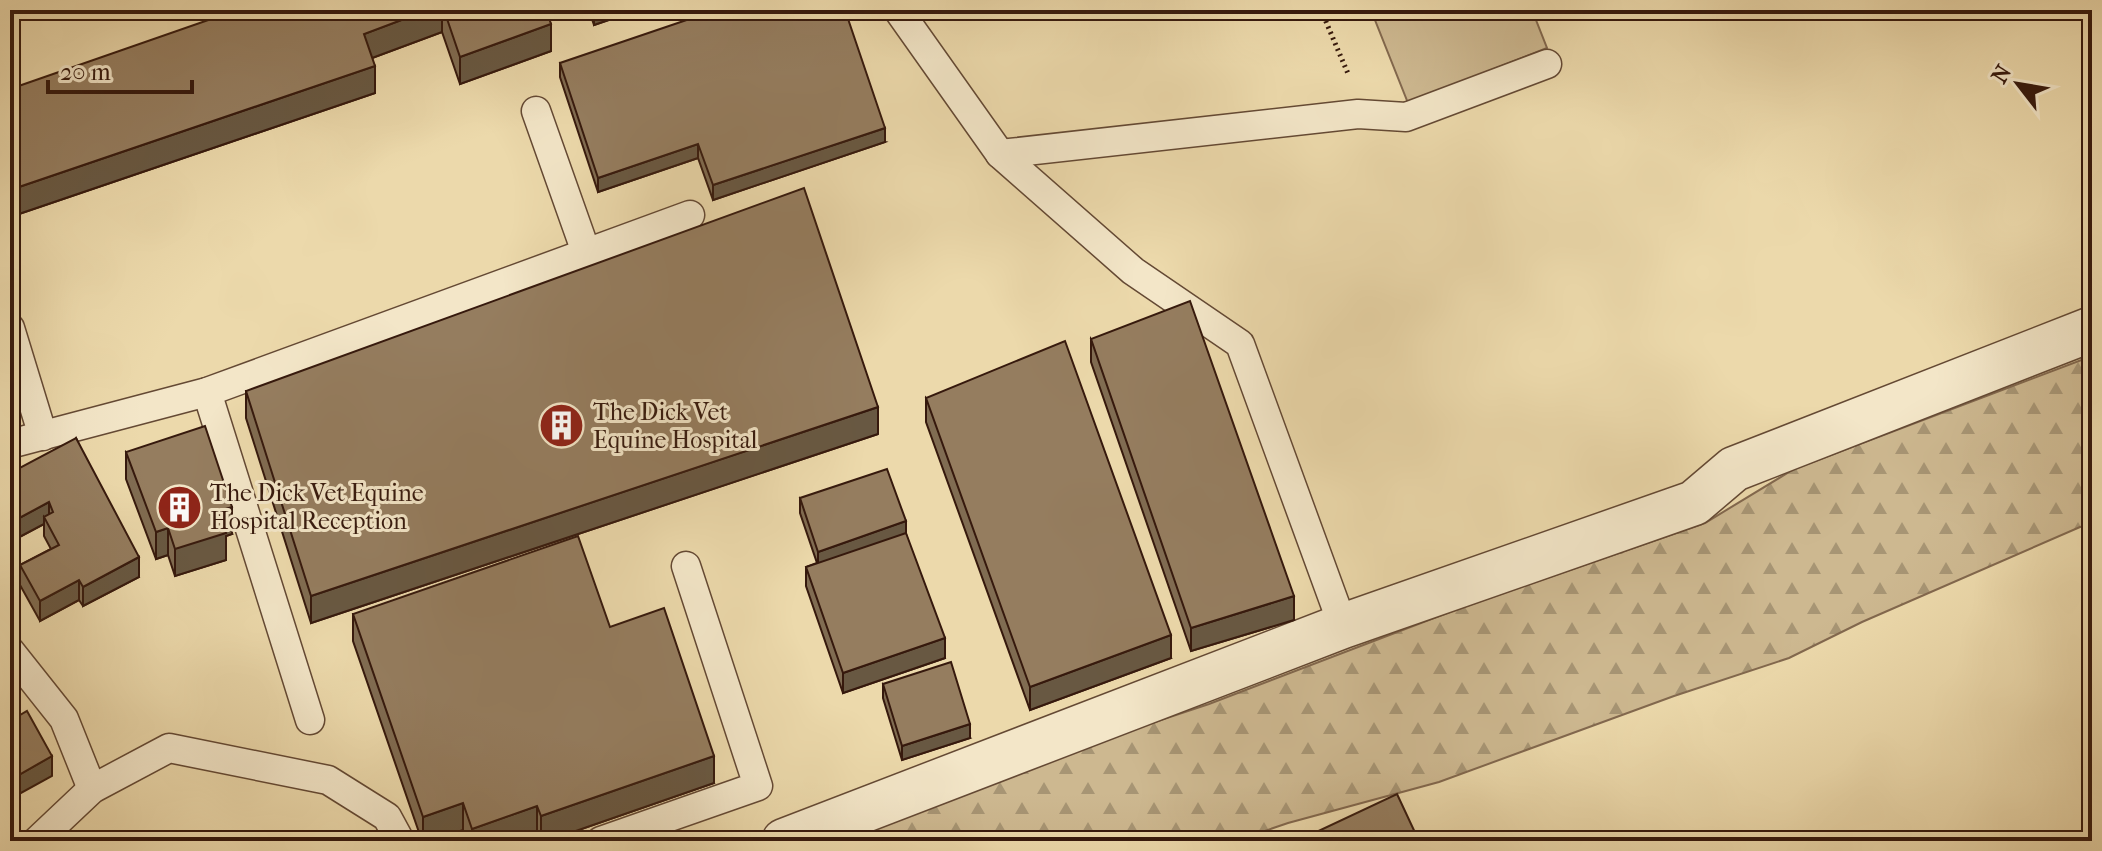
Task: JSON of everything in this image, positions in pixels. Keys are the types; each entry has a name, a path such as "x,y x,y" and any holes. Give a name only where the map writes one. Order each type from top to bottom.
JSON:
{"street":[{"path":"784,841 1343,626 1694,503 1734,469 2092,329"}],"lane":[{"path":"898,10 1000,154 1133,271 1240,344 1343,626"},
{"path":"1000,154 1358,114 1406,117 1547,64"},
{"path":"536,111 587,255"},
{"path":"10,444 207,392 690,215"},
{"path":"10,328 43,436"},
{"path":"207,392 310,720"},
{"path":"601,841 758,786 686,566"},
{"path":"10,651 64,719 92,789"},
{"path":"37,841 92,789 169,748 328,780 387,817 400,841"}],"path":[{"path":"1321,10 1349,77 1358,114"}],"green space":[{"path":"1371,10 1532,10 1547,48 1408,103"},
{"path":"2092,356 2092,525 2080,527 1862,622 1789,658 1674,696 1439,782 1288,823 1235,841 823,841 1040,760 1209,704 1455,610 1705,523 1794,469"}],"building":[{"path":"237,10 359,10 360,13 370,10 428,10 364,34 375,66 10,190 10,89"},
{"path":"444,10 546,10 551,24 460,57"},
{"path":"716,10 845,10 885,128 713,185 698,144 598,178 560,63"},
{"name":"The Dick Vet Equine Hospital","path":"804,188 878,407 311,596 246,391"},
{"path":"1190,301 1294,596 1191,628 1091,339"},
{"path":"1065,341 1171,635 1030,687 926,398"},
{"name":"The Dick Vet Equine Hospital Reception","path":"205,426 232,507 219,511 226,533 175,549 168,528 156,532 126,452"},
{"path":"76,438 139,557 83,587 79,580 40,601 20,565 59,545 44,517 53,512 49,502 10,523 10,473"},
{"path":"887,469 906,521 818,552 800,498"},
{"path":"906,533 945,638 843,673 806,567"},
{"path":"578,536 610,627 664,608 714,756 541,816 537,806 472,829 463,803 423,817 353,614"},
{"path":"951,662 970,724 902,746 883,684"},
{"path":"27,711 52,756 10,780 10,721"},
{"path":"1397,794 1419,841 1315,841 1312,834"}],"place":[{"name":"The Dick Vet Equine Hospital","path":"562,426"},
{"name":"The Dick Vet Equine Hospital Reception","path":"179,507"}]}
